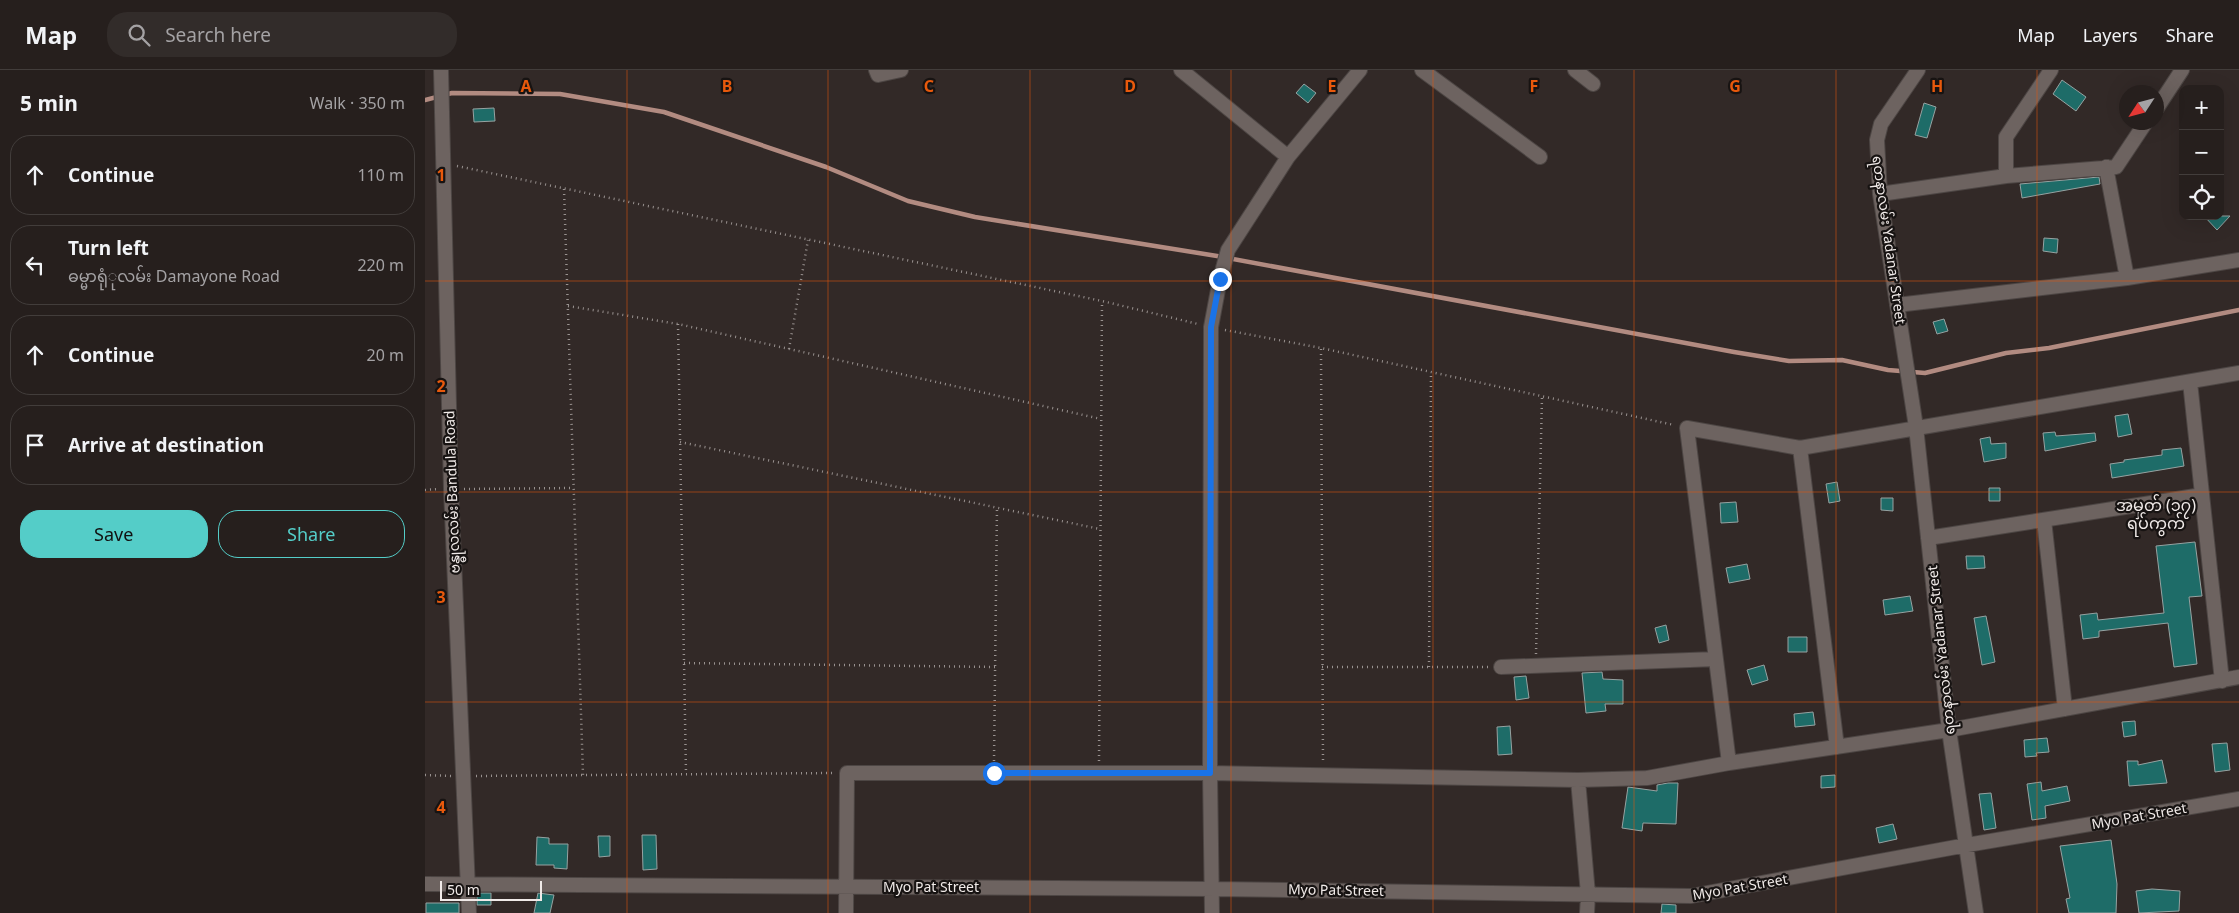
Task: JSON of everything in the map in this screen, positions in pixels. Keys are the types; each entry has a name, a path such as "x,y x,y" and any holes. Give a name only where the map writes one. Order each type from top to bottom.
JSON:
{"street":[{"name":"ဗန္ဓုလလမ်း Bandula Road","path":"441,70 451,489 469,913"},
{"path":"877,73 901,70"},
{"path":"1212,913 1210,773 1211,327 1228,250 1288,157 1360,70"},
{"path":"1422,70 1540,156"},
{"path":"1575,70 1593,84"},
{"name":"ရတနာလမ်း Yadanar Street","path":"1918,70 1881,124 1877,140 1880,194 1916,427 1949,730 1977,913"},
{"path":"2006,176 2006,137 2051,70"},
{"path":"2164,98 2183,70"},
{"path":"1186,71 1288,157"},
{"path":"1880,194 2006,176 2116,167 2141,130"},
{"path":"2106,168 2127,278"},
{"path":"1897,305 2127,278 2239,260"},
{"path":"1729,763 1687,428 1800,448 2239,373"},
{"path":"2190,382 2222,680"},
{"path":"1800,448 1837,747"},
{"path":"1928,538 2202,495"},
{"path":"2044,520 2065,709"},
{"path":"1501,666 1716,658"},
{"path":"846,913 847,773 1210,773 1578,780 1647,778 1729,763 1949,730 2239,678"},
{"path":"1578,780 1588,894 1587,913"},
{"name":"Myo Pat Street","path":"425,884 1213,888 1691,896 1967,844 2239,799"}],"path":[{"path":"443,164 1102,301 1211,327 1321,348 1687,428"},
{"path":"564,189 583,775"},
{"path":"789,349 808,240"},
{"path":"1099,773 1102,301"},
{"path":"568,306 678,324 1101,419"},
{"path":"678,324 687,774"},
{"path":"1321,348 1323,775"},
{"path":"1429,667 1431,372"},
{"path":"1535,665 1542,396"},
{"path":"680,442 1101,529"},
{"path":"425,490 573,488"},
{"path":"994,773 997,507"},
{"path":"684,663 995,667"},
{"path":"1322,667 1501,666"},
{"path":"425,776 847,773"}],"building":[{"path":"2062,80 2086,97 2076,111 2053,94"},
{"path":"1304,84 1316,93 1308,103 1296,93"},
{"path":"1924,103 1936,107 1927,138 1915,135"},
{"path":"494,108 495,121 474,122 473,109"},
{"path":"2099,177 2100,184 2022,198 2020,184"},
{"path":"2224,216 2230,216 2217,230 2208,220 2224,220"},
{"path":"2044,238 2058,239 2057,253 2043,251"},
{"path":"1944,319 1948,331 1937,334 1933,322"},
{"path":"2128,414 2132,434 2118,437 2115,416"},
{"path":"2055,432 2056,436 2095,433 2096,441 2045,451 2043,433"},
{"path":"1990,437 1991,444 2006,443 2006,458 1984,462 1980,439"},
{"path":"2181,448 2184,466 2112,478 2110,464 2124,462 2124,460 2162,455 2162,450"},
{"path":"1837,482 1840,501 1829,503 1826,484"},
{"path":"1989,488 2000,488 2000,501 1989,501"},
{"path":"1881,498 1893,498 1893,511 1881,510"},
{"path":"1736,502 1738,522 1721,523 1720,503"},
{"path":"2195,542 2202,596 2189,597 2197,664 2174,667 2168,623 2099,631 2099,637 2083,639 2080,615 2097,613 2098,620 2164,613 2156,546"},
{"path":"1966,556 1984,556 1985,568 1967,569"},
{"path":"1747,564 1750,579 1729,583 1726,568"},
{"path":"1910,596 1913,611 1885,615 1883,600"},
{"path":"1986,616 1995,662 1982,665 1974,618"},
{"path":"1666,625 1669,640 1659,643 1655,628"},
{"path":"1788,637 1807,637 1807,652 1788,652"},
{"path":"1764,665 1768,680 1752,685 1747,670"},
{"path":"1602,672 1603,679 1623,680 1623,704 1605,704 1606,711 1586,713 1582,673"},
{"path":"1526,676 1529,698 1516,700 1514,677"},
{"path":"1813,712 1815,725 1795,727 1794,714"},
{"path":"2135,721 2136,735 2124,737 2122,722"},
{"path":"1510,726 1512,754 1498,755 1497,727"},
{"path":"2047,738 2049,752 2036,753 2037,756 2025,757 2024,740"},
{"path":"2227,743 2230,770 2215,772 2212,744"},
{"path":"2162,760 2167,783 2129,786 2127,761 2138,761 2138,765"},
{"path":"1835,775 1835,787 1821,788 1821,776"},
{"path":"2041,782 2042,791 2067,786 2070,801 2045,806 2046,818 2032,820 2027,784"},
{"path":"1678,783 1676,824 1643,823 1642,831 1622,828 1628,787 1657,791 1657,785"},
{"path":"1991,793 1996,828 1984,830 1979,794"},
{"path":"1893,824 1897,839 1879,843 1876,828"},
{"path":"642,835 656,835 657,869 643,870"},
{"path":"598,836 610,836 610,856 599,857"},
{"path":"537,837 549,838 549,844 568,844 567,869 554,868 554,865 536,865"},
{"path":"2111,840 2117,884 2116,913 2069,913 2066,899 2070,898 2060,846"},
{"path":"2152,889 2180,891 2179,911 2139,913 2136,891"},
{"path":"477,893 491,893 491,905 477,905"},
{"path":"538,893 554,895 550,913 534,913"},
{"path":"426,903 459,903 459,913 426,913"},
{"path":"1662,904 1676,905 1676,913 1661,913"}],"waterway":[{"path":"425,100 452,93 560,94 664,112 826,167 908,201 975,217 1217,256 1789,361 1842,360 1888,370 1925,373 2006,353 2049,348 2239,310"}],"district":[{"name":"အမှတ် (၁၇) ရပ်ကွက်","path":"2156,514"}],"route":[{"path":"994,773 1210,773 1211,327 1220,279"}]}
